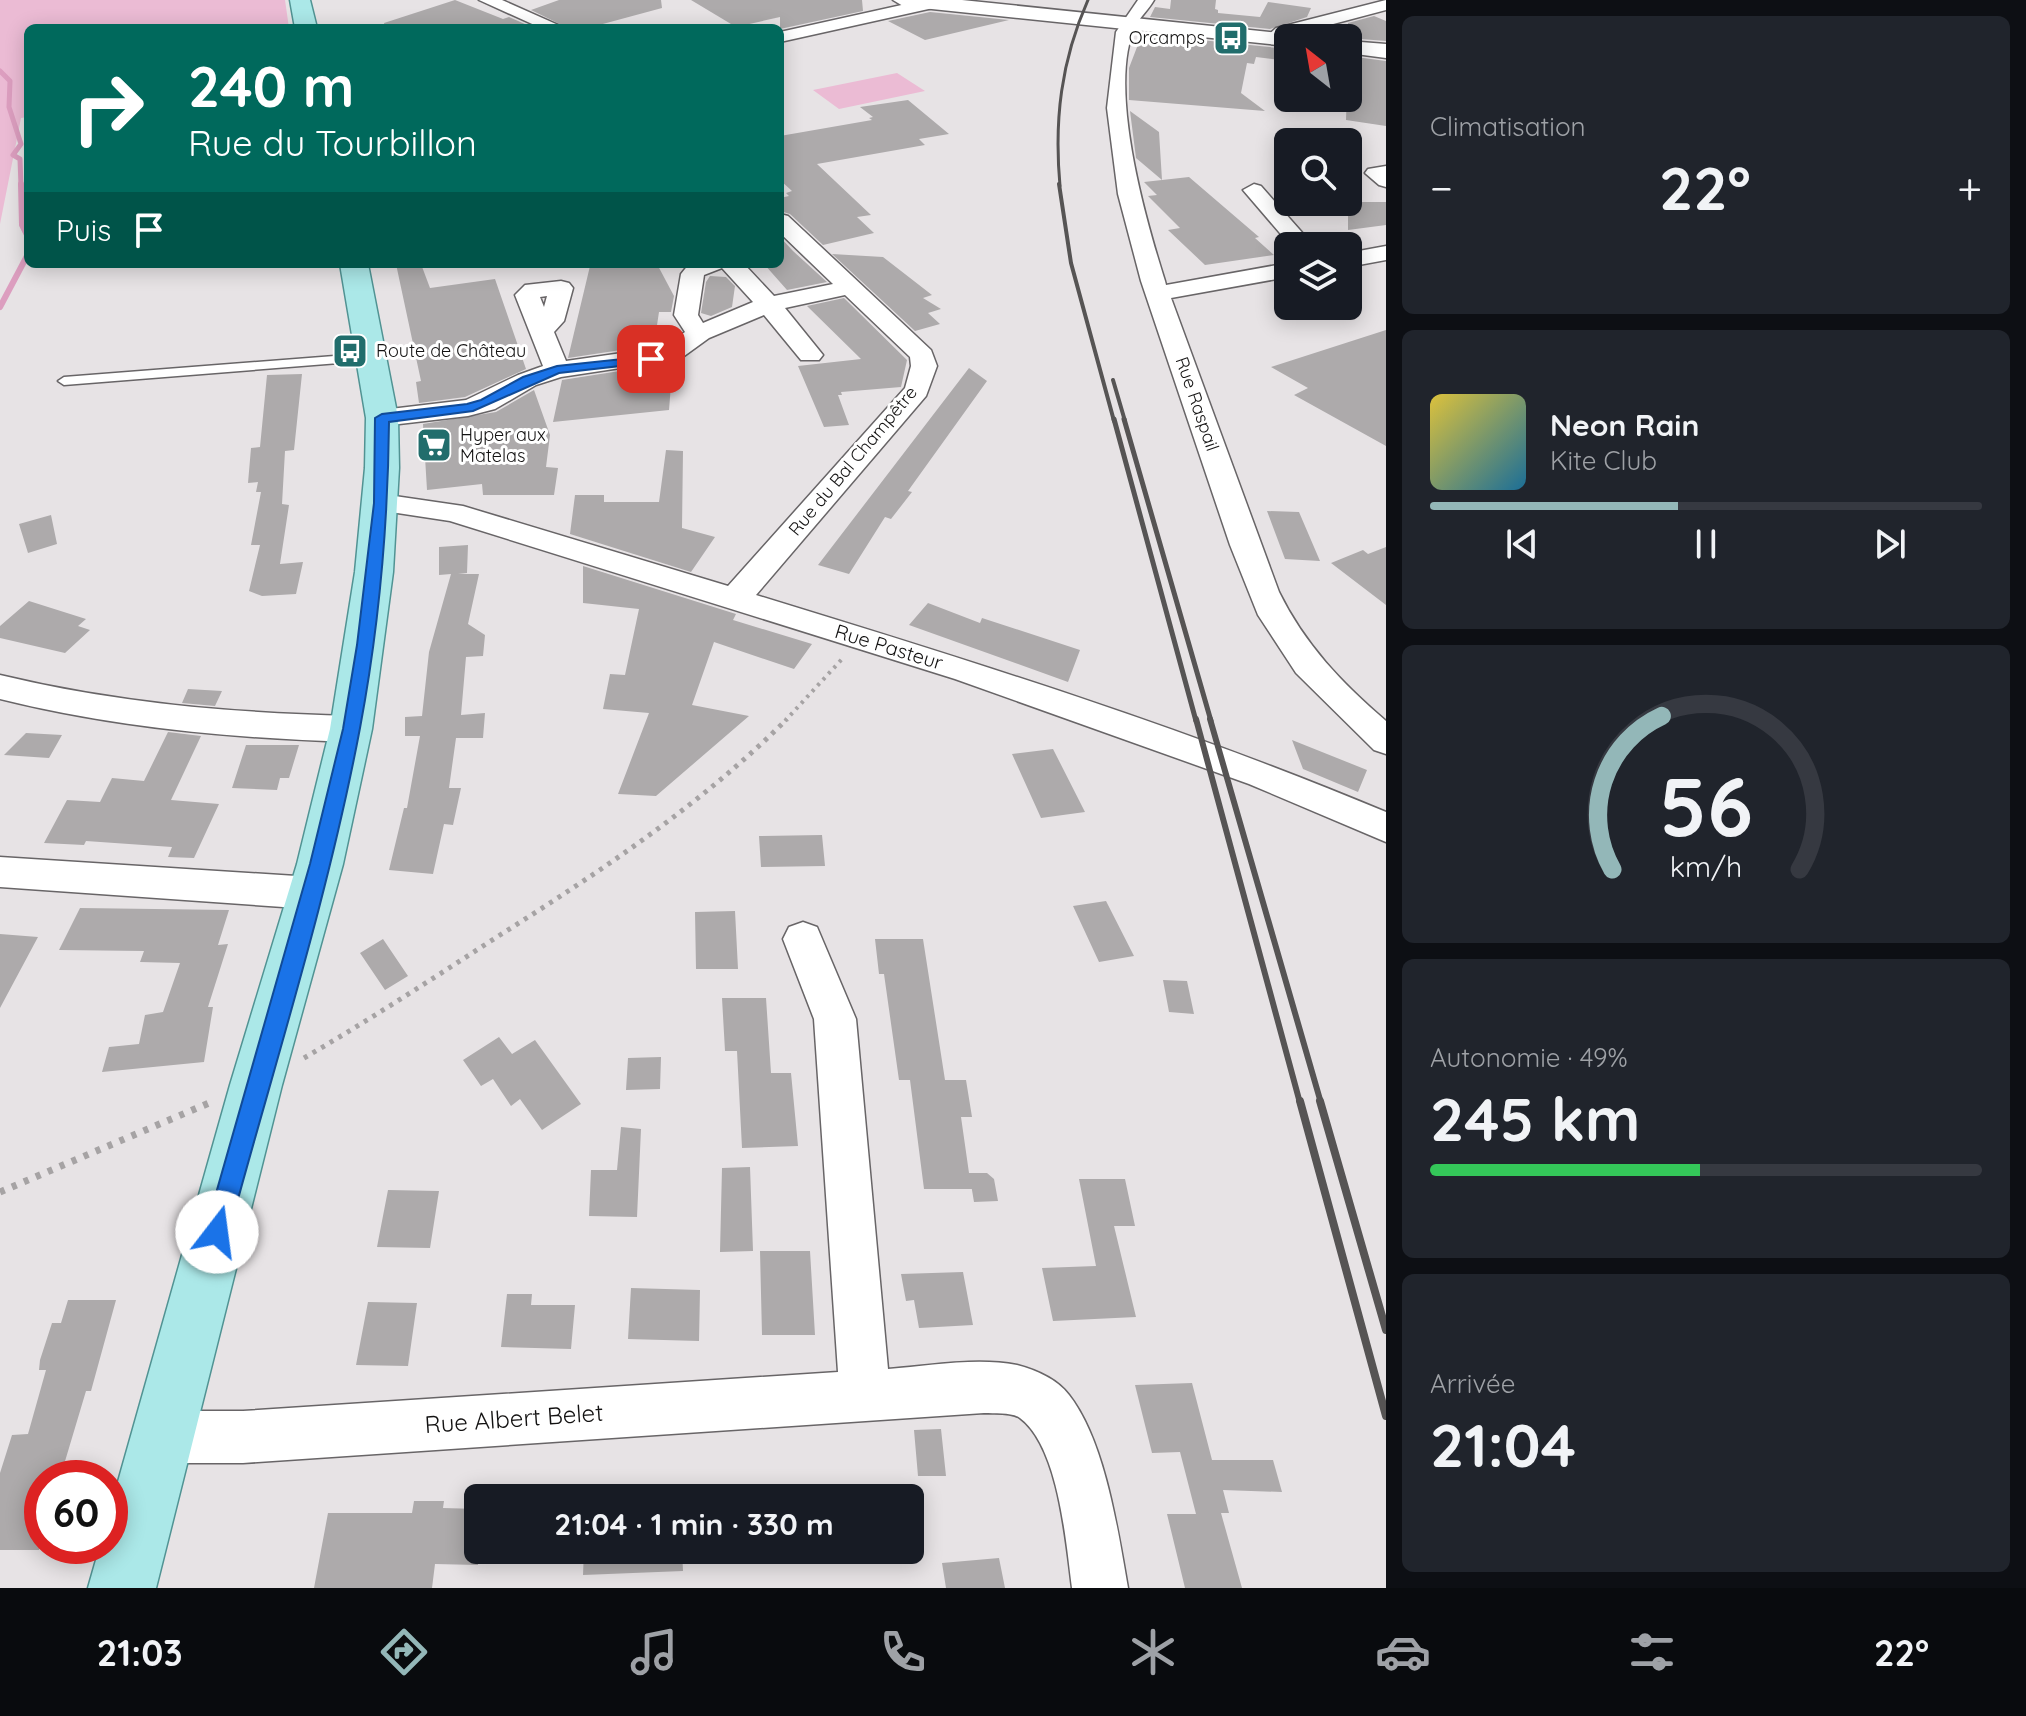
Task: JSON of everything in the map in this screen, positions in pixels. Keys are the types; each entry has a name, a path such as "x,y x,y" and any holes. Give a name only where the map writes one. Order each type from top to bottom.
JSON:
{"main road":[{"path":"300,0 305,24"},
{"path":"903,0 1274,39"},
{"path":"979,0 1029,13"},
{"path":"1362,48 1386,51"},
{"path":"122,1588 256,1085 312,893 351,729 365,645 381,503 382,418 355,268"}],"street":[{"path":"487,0 546,24"},
{"path":"1129,23 1146,0"},
{"path":"784,36 933,3"},
{"path":"1313,24 1386,5"},
{"name":"Rue Raspail","path":"1129,23 1121,47 1117,105 1130,201 1228,495 1274,613 1292,644 1323,682 1386,741"},
{"path":"1386,172 1375,173 1386,181"},
{"path":"1254,190 1291,232"},
{"name":"Rue du Bal Champêtre","path":"734,600 917,390 924,366 922,355 784,225"},
{"path":"1362,257 1386,253"},
{"path":"698,268 693,274 686,315 700,333"},
{"path":"735,268 796,335 810,355"},
{"path":"1159,293 1274,272"},
{"path":"382,418 468,408 486,403 527,380 557,370 671,354 700,333 767,305 850,287"},
{"path":"542,329 557,370"},
{"name":"Rue Pasteur","path":"381,503 453,512 967,671 1262,775 1386,828"},
{"path":"0,687 41,698 168,719 261,727 351,729"},
{"path":"0,872 312,893"},
{"path":"803,939 835,1019 865,1396"},
{"name":"Rue Albert Belet","path":"163,1437 243,1437 984,1388 1016,1389 1037,1399 1054,1416 1069,1446 1088,1521 1100,1588"}],"lane":[{"path":"64,381 373,357"}],"path":[{"path":"0,1192 256,1085 338,1039 576,888 649,836 768,739 817,690 859,638"}],"shaded area":[{"path":"0,0 285,0 288,24 24,24 24,118 21,118 0,224"},
{"path":"897,73 925,91 839,109 813,90"}],"building":[{"path":"455,0 525,24 384,24"},
{"path":"559,0 661,0 662,8 603,24 560,24 531,10"},
{"path":"691,0 862,0 863,11 784,28 780,17 749,24 731,24"},
{"path":"1171,0 1216,0 1218,13 1260,17 1268,2 1311,8 1307,17 1274,24 1270,29 1150,17 1155,7 1170,9"},
{"path":"930,12 1009,20 925,40 888,21"},
{"path":"1374,16 1386,21 1386,41 1362,39 1362,24 1348,23"},
{"path":"1142,34 1274,48 1274,59 1256,57 1254,64 1247,63 1241,93 1265,111 1129,100 1129,68"},
{"path":"1362,58 1386,61 1386,126 1346,120 1346,112 1362,112"},
{"path":"908,100 949,134 919,139 925,145 817,164 871,215 857,217 874,233 823,245 790,214 784,212 784,197 792,191 784,184 784,135 872,120 869,118 873,117 860,107"},
{"path":"1130,111 1159,132 1162,180 1136,158"},
{"path":"1189,177 1259,237 1255,238 1274,255 1205,265 1168,230 1180,228 1148,196 1157,195 1144,182"},
{"path":"1362,202 1386,202 1386,225 1348,230 1348,216 1362,216"},
{"path":"784,241 827,282 787,290 768,268 784,268"},
{"path":"832,254 883,257 932,295 923,298 941,309 928,313 940,324 915,331"},
{"path":"397,268 422,268 430,288 495,279 526,369 465,397 419,403 416,382 421,381"},
{"path":"590,268 659,268 674,296 671,312 659,312 654,345 568,358"},
{"path":"710,276 726,277 735,286 732,307 711,316 701,313 706,282"},
{"path":"844,298 907,360 901,387 841,392 842,395 838,395 849,425 824,427 798,366 861,359 807,306"},
{"path":"1386,330 1386,446 1294,395 1308,388 1271,367"},
{"path":"652,366 651,374 672,372 669,410 553,422 562,380"},
{"path":"969,368 987,381 908,491 912,492 891,519 885,517 849,574 818,565"},
{"path":"302,374 294,450 285,451 282,504 289,505 280,564 303,562 296,594 262,596 249,591 260,545 251,545 261,492 256,492 258,482 248,483 251,448 260,447 267,375"},
{"path":"534,390 550,435 546,467 558,468 554,495 483,495 482,484 427,490 423,424 496,412"},
{"path":"666,450 683,451 682,528 715,537 691,572 570,534 575,495 604,495 604,502 659,502"},
{"path":"1267,511 1299,512 1320,561 1285,559"},
{"path":"51,515 57,544 28,553 19,524"},
{"path":"468,545 467,573 458,574 479,574 468,624 485,635 483,656 466,657 461,715 485,713 483,738 456,738 449,788 461,788 453,825 444,824 433,874 389,870 404,808 407,808 420,736 405,736 405,717 422,716 429,652 451,574 439,575 439,547"},
{"path":"1386,547 1386,605 1331,563 1363,550 1368,554"},
{"path":"583,566 736,614 733,620 812,644 794,669 714,642 692,705 749,716 656,796 618,794 649,713 603,709 610,674 625,675 639,609 583,603"},
{"path":"29,601 86,619 78,626 90,630 65,653 0,638 0,626"},
{"path":"928,603 980,623 982,618 1080,650 1068,682 909,625"},
{"path":"188,689 222,691 215,706 182,703"},
{"path":"168,732 201,736 171,800 219,804 194,858 168,857 172,847 86,841 84,845 44,843 67,800 100,802 112,778 144,781"},
{"path":"26,733 62,735 49,758 4,755"},
{"path":"1292,740 1367,770 1358,792 1303,769"},
{"path":"246,745 299,745 289,778 280,778 277,790 232,788"},
{"path":"1053,749 1085,812 1041,818 1012,754"},
{"path":"822,835 825,866 761,867 759,836"},
{"path":"1106,901 1134,956 1099,962 1073,906"},
{"path":"80,908 229,910 218,945 228,944 208,1007 213,1007 204,1062 102,1072 109,1047 139,1044 145,1015 163,1012 180,963 140,962 144,951 59,950"},
{"path":"735,911 738,969 696,969 695,912"},
{"path":"0,934 38,937 0,1008"},
{"path":"383,939 408,976 385,990 360,953"},
{"path":"875,939 923,939 945,1080 966,1080 972,1117 961,1117 969,1173 987,1173 994,1179 998,1201 974,1202 972,1189 924,1189 910,1080 899,1080 884,974 879,974"},
{"path":"1163,980 1187,981 1194,1014 1169,1012"},
{"path":"722,998 766,998 771,1073 791,1073 798,1146 742,1148 737,1051 725,1051"},
{"path":"499,1037 512,1054 535,1040 581,1104 542,1130 520,1099 511,1106 493,1079 481,1086 463,1060"},
{"path":"661,1057 660,1089 626,1090 628,1058"},
{"path":"621,1127 641,1129 637,1217 589,1216 591,1170 617,1170"},
{"path":"750,1167 753,1251 720,1252 722,1168"},
{"path":"1079,1179 1125,1179 1135,1226 1114,1226 1136,1317 1053,1321 1042,1268 1096,1266"},
{"path":"388,1190 439,1191 430,1248 377,1247"},
{"path":"760,1251 810,1251 815,1335 762,1335"},
{"path":"963,1272 973,1325 919,1328 914,1300 906,1301 901,1274"},
{"path":"631,1288 700,1290 699,1341 628,1339"},
{"path":"507,1294 532,1294 531,1305 575,1305 571,1349 501,1347"},
{"path":"68,1300 116,1300 91,1391 86,1391 65,1460 24,1460 24,1550 0,1550 0,1473 12,1435 28,1434 46,1370 39,1370 40,1360 52,1323 61,1323"},
{"path":"368,1302 417,1303 408,1366 356,1365"},
{"path":"1192,1383 1212,1460 1273,1460 1282,1492 1223,1490 1229,1513 1221,1513 1242,1588 1185,1588 1167,1514 1196,1514 1180,1452 1152,1453 1135,1385"},
{"path":"941,1429 946,1476 918,1476 914,1430"},
{"path":"414,1501 444,1501 443,1508 464,1509 464,1564 478,1565 435,1564 432,1588 314,1588 328,1513 412,1513"},
{"path":"999,1558 1005,1588 946,1588 942,1563"},
{"path":"583,1564 683,1564 683,1571 583,1575"}],"waterway":[{"path":"0,71 10,81 9,107 21,144 13,155 20,159 21,186"},
{"path":"21,184 24,229"},
{"path":"0,307 24,262"}],"railway":[{"path":"1060,186 1058,138 1062,91 1071,46 1088,0"},
{"path":"1059,184 1071,263 1114,421"},
{"path":"1113,380 1125,421"},
{"path":"1114,419 1196,721"},
{"path":"1124,419 1211,721"},
{"path":"1196,719 1300,1103"},
{"path":"1210,719 1321,1103"},
{"path":"1300,1101 1386,1416"},
{"path":"1320,1101 1386,1330"}],"place":[{"name":"Orcamps","path":"1231,38"},
{"name":"Route de Château","path":"350,351"},
{"name":"Hyper aux Matelas","path":"434,445"}],"route":[{"path":"217,1232 320,864 351,729 365,645 381,503 382,418 468,408 486,403 527,380 557,370 651,359"}]}
